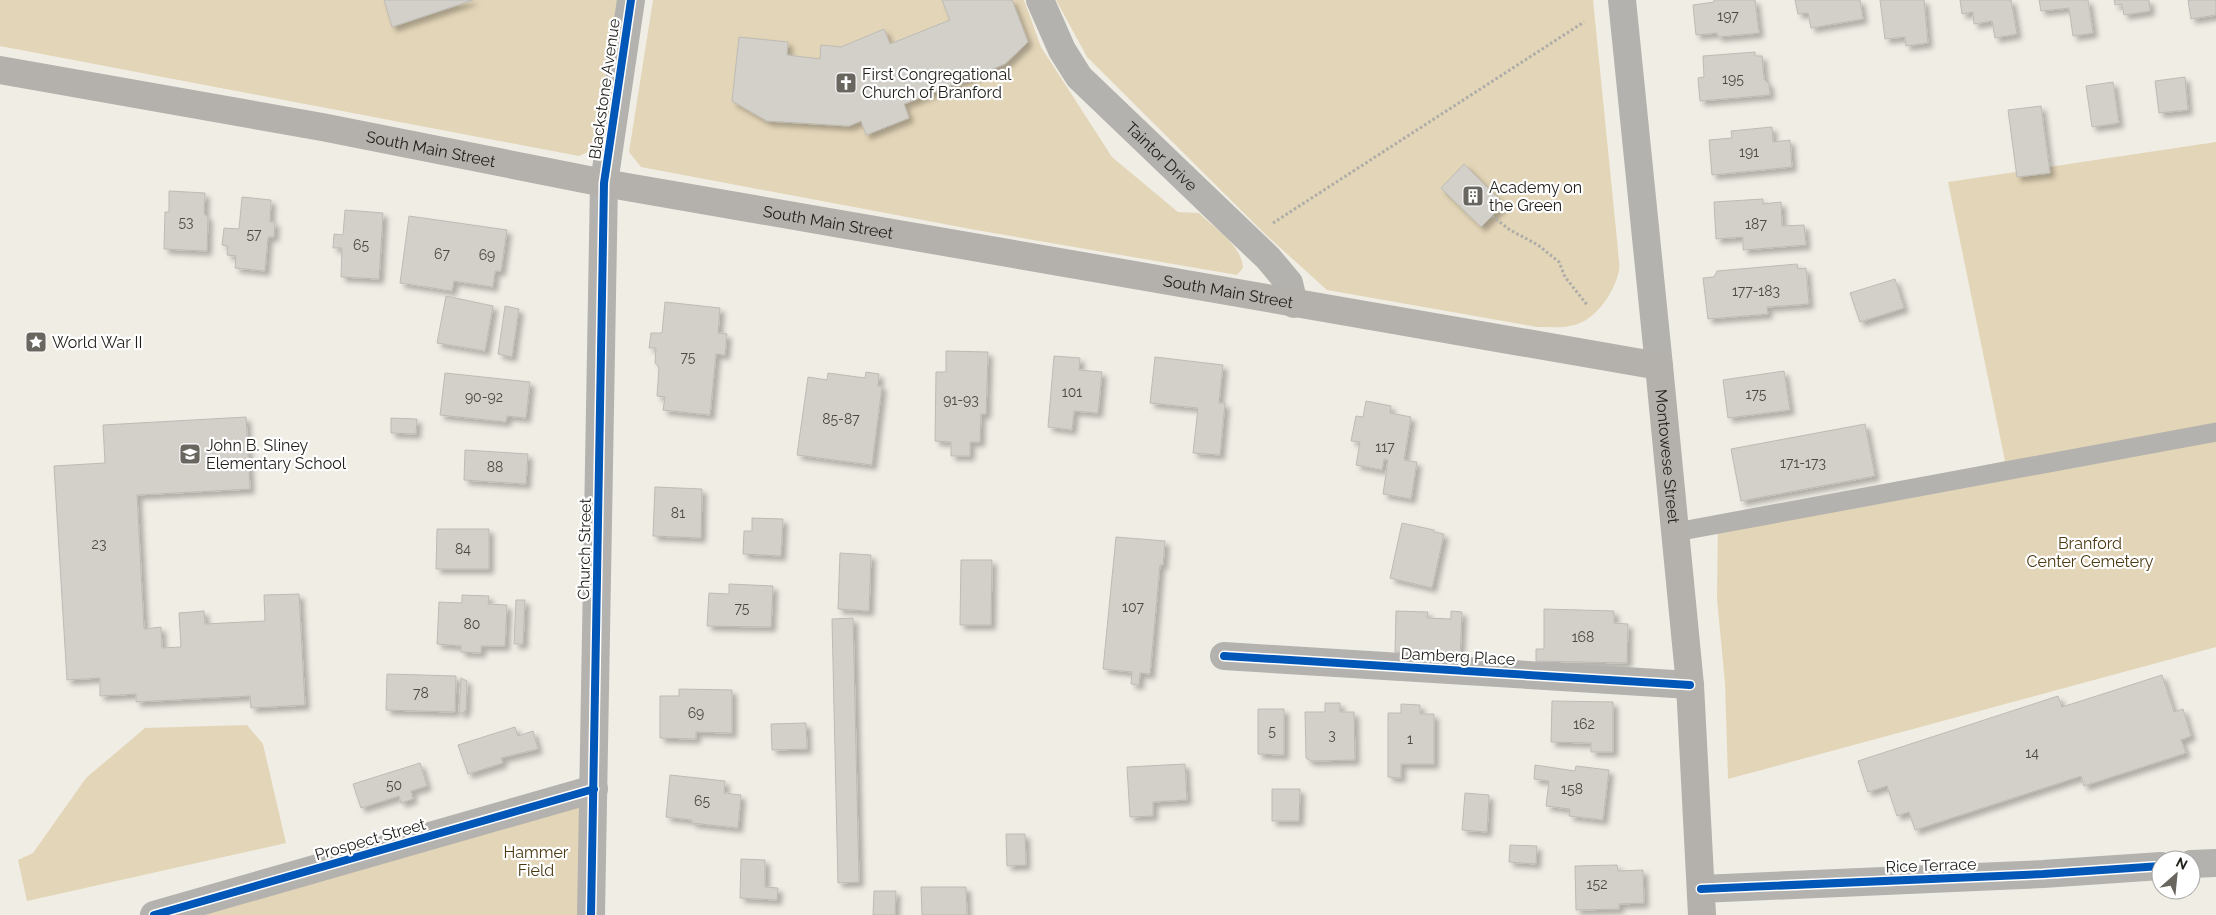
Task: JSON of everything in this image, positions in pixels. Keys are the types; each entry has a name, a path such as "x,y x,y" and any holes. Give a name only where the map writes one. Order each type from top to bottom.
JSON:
{"main road":[{"name":"South Main Street","path":"0,70 322,127 604,183 1660,366"},
{"name":"Montowese Street","path":"1660,366 1690,684 1701,902"}],"street":[{"name":"Blackstone Avenue","path":"604,183 631,0"},
{"name":"Taintor Drive","path":"1040,0 1062,50 1079,77 1268,258 1289,283 1294,304"},
{"name":"Montowese Street","path":"1622,0 1660,366"},
{"name":"Church Street","path":"591,915 604,183"},
{"name":"Damberg Place","path":"1224,656 1690,684"},
{"name":"Prospect Street","path":"154,915 594,788"},
{"path":"2201,864 2216,863"},
{"name":"Rice Terrace","path":"1701,902 2151,867"}],"lane":[{"path":"1676,532 2216,432"}],"path":[{"path":"1265,228 1584,22"},
{"path":"1492,216 1510,230 1538,246 1560,262 1565,277 1588,306"}],"green space":[{"path":"0,0 619,0 593,144 590,151 579,156 0,46"},
{"path":"653,0 1024,0 1041,47 1112,157 1178,212 1199,213 1233,244 1238,252 1243,268 1237,275 976,230 641,167 629,152"},
{"path":"1056,0 1593,0 1619,263 1619,270 1611,292 1596,312 1579,324 1537,327 1327,290 1266,235 1087,57"},
{"name":"Branford Center Cemetery","path":"2216,142 2216,647 1728,779 1725,683 1717,599 1718,521 2005,461 1948,182"},
{"path":"247,725 263,744 286,843 27,901 18,860 33,853 86,778 145,728"},
{"name":"Hammer Field","path":"594,789 591,915 154,915"}],"building":[{"path":"384,0 473,0 392,27"},
{"name":"First Congregational Church of Branford","path":"942,0 1012,0 1028,42 1005,64 904,104 909,118 866,135 861,121 849,126 767,121 732,101 739,37 788,42 787,55 820,59 821,45 841,47 884,29 890,44 950,20"},
{"path":"1714,0 1755,0 1759,33 1718,37 1717,33 1696,35 1693,5 1714,2"},
{"path":"1795,0 1860,0 1863,19 1811,28 1808,13 1798,14"},
{"path":"1880,0 1924,0 1928,43 1906,46 1905,37 1885,39"},
{"path":"1960,0 2011,0 2017,34 1995,38 1992,21 1974,24 1973,12 1962,14"},
{"path":"2039,0 2088,0 2093,33 2073,36 2069,8 2041,11"},
{"path":"2114,0 2149,0 2150,11 2124,15 2122,4 2115,5"},
{"path":"2188,0 2216,0 2216,15 2191,19"},
{"path":"1755,52 1755,56 1762,56 1764,79 1769,84 1770,95 1700,101 1698,78 1704,77 1703,56"},
{"path":"2185,77 2188,110 2159,113 2155,81"},
{"path":"2113,82 2119,123 2092,127 2086,86"},
{"path":"2041,106 2050,173 2017,177 2008,110"},
{"path":"1772,127 1773,142 1790,140 1792,167 1712,175 1709,140 1732,138 1731,131"},
{"name":"Academy on the Green","path":"1464,164 1504,204 1481,227 1441,188"},
{"path":"169,191 205,193 204,214 208,217 207,251 164,249 165,212 169,212"},
{"path":"242,197 271,200 270,222 275,222 274,237 268,237 265,271 235,268 236,256 227,255 228,246 222,245 224,228 239,229"},
{"path":"1763,199 1763,204 1781,202 1782,226 1804,225 1806,245 1743,250 1743,237 1716,239 1714,202"},
{"path":"345,210 383,213 379,279 341,277 342,248 333,248 334,234 343,235"},
{"path":"409,216 507,230 501,271 495,271 493,287 454,281 452,291 400,283"},
{"path":"1797,264 1798,269 1806,268 1809,304 1767,307 1768,314 1708,319 1703,278 1714,277 1717,271"},
{"path":"1895,279 1904,308 1860,322 1850,293"},
{"path":"446,296 493,306 485,351 437,343"},
{"path":"665,302 720,308 718,333 727,334 725,355 716,354 710,415 663,410 665,397 657,396 659,367 655,363 656,348 649,348 651,333 662,333"},
{"path":"505,306 519,309 512,357 498,354"},
{"path":"946,351 988,352 986,414 981,414 980,442 970,442 970,456 951,456 951,442 935,441 936,372 946,372"},
{"path":"1054,356 1080,358 1079,370 1102,372 1098,413 1074,411 1072,430 1048,427"},
{"path":"1155,357 1223,365 1219,403 1225,403 1220,455 1193,453 1198,408 1150,403"},
{"path":"1784,371 1790,410 1728,418 1723,380"},
{"path":"866,372 879,374 878,386 882,386 872,465 797,455 808,377 827,380 828,373 865,378"},
{"path":"445,373 530,382 526,418 507,416 506,422 440,415"},
{"path":"1366,401 1391,406 1390,413 1411,417 1404,460 1417,462 1411,499 1383,494 1388,460 1384,459 1382,470 1356,465 1360,442 1351,441 1356,416 1363,417"},
{"path":"246,417 250,489 137,495 144,629 161,627 162,648 181,647 179,613 204,611 205,624 265,621 264,595 299,594 305,705 251,708 250,696 136,702 136,694 100,696 100,678 67,680 54,466 105,463 103,425"},
{"path":"391,418 417,419 416,434 391,433"},
{"path":"1865,424 1875,476 1741,501 1731,449"},
{"path":"465,450 528,454 526,484 464,480"},
{"path":"655,487 702,489 701,538 653,536"},
{"path":"752,518 783,519 781,556 743,554 744,531 752,531"},
{"path":"1402,523 1444,534 1432,588 1390,578"},
{"path":"437,529 489,529 489,569 436,569"},
{"path":"1116,537 1165,541 1163,565 1160,565 1150,674 1140,673 1139,685 1131,684 1132,672 1103,669"},
{"path":"840,553 871,555 869,611 838,609"},
{"path":"961,560 992,560 991,625 960,625"},
{"path":"729,584 773,586 771,627 707,626 709,593 729,594"},
{"path":"462,595 489,596 488,604 507,605 505,646 481,646 481,653 461,652 461,646 437,644 439,602 462,603"},
{"path":"516,600 525,600 523,644 514,644"},
{"path":"1544,609 1614,611 1614,623 1628,624 1627,663 1536,661 1536,649 1544,649"},
{"path":"1396,611 1428,612 1427,618 1451,619 1451,611 1462,612 1460,657 1395,652"},
{"path":"853,618 859,882 838,883 832,619"},
{"path":"387,674 456,676 455,712 386,710"},
{"path":"2162,675 2174,712 2183,709 2191,736 2181,740 2186,753 2084,786 2081,776 1915,830 1909,812 1897,816 1887,786 1868,792 1858,761 2058,696 2062,707"},
{"path":"461,678 467,681 466,710 462,714 459,712"},
{"path":"679,689 732,690 732,733 696,732 696,739 660,738 660,696 679,696"},
{"path":"1552,701 1613,702 1613,752 1591,752 1591,743 1551,742"},
{"path":"1325,703 1340,703 1340,712 1354,712 1355,760 1311,761 1306,758 1305,712 1325,712"},
{"path":"1401,704 1420,705 1420,714 1434,714 1434,764 1401,764 1401,778 1388,777 1388,713 1401,713"},
{"path":"1258,709 1284,709 1284,755 1258,754"},
{"path":"806,723 807,749 772,750 771,724"},
{"path":"515,727 518,736 533,731 538,749 501,758 503,763 468,774 458,745"},
{"path":"420,763 427,786 411,791 413,799 401,803 399,796 361,808 353,784"},
{"path":"1185,764 1187,800 1153,802 1153,816 1130,817 1127,767"},
{"path":"1535,765 1575,771 1576,766 1609,770 1603,820 1569,816 1570,809 1546,806 1549,781 1534,779"},
{"path":"670,775 725,781 724,793 741,795 738,828 692,823 692,820 666,817"},
{"path":"1272,789 1300,789 1299,821 1272,821"},
{"path":"1465,793 1489,795 1487,832 1462,830"},
{"path":"1006,834 1025,834 1026,865 1007,866"},
{"path":"1510,845 1537,846 1536,864 1509,862"},
{"path":"741,859 765,860 765,887 778,888 777,900 740,898"},
{"path":"1617,865 1618,871 1643,870 1644,903 1619,904 1619,909 1576,910 1575,866"},
{"path":"921,887 966,887 967,915 922,915"},
{"path":"874,891 896,891 895,915 873,915"}],"cycle path":[{"path":"591,915 604,183 631,0"},
{"path":"1224,656 1690,685"},
{"path":"154,915 594,789"},
{"path":"1701,889 2043,874 2151,867"}],"place":[{"name":"First Congregational Church of Branford","path":"846,83"},
{"name":"Academy on the Green","path":"1473,196"},
{"name":"World War II","path":"36,342"},
{"name":"John B. Sliney Elementary School","path":"190,454"}]}
